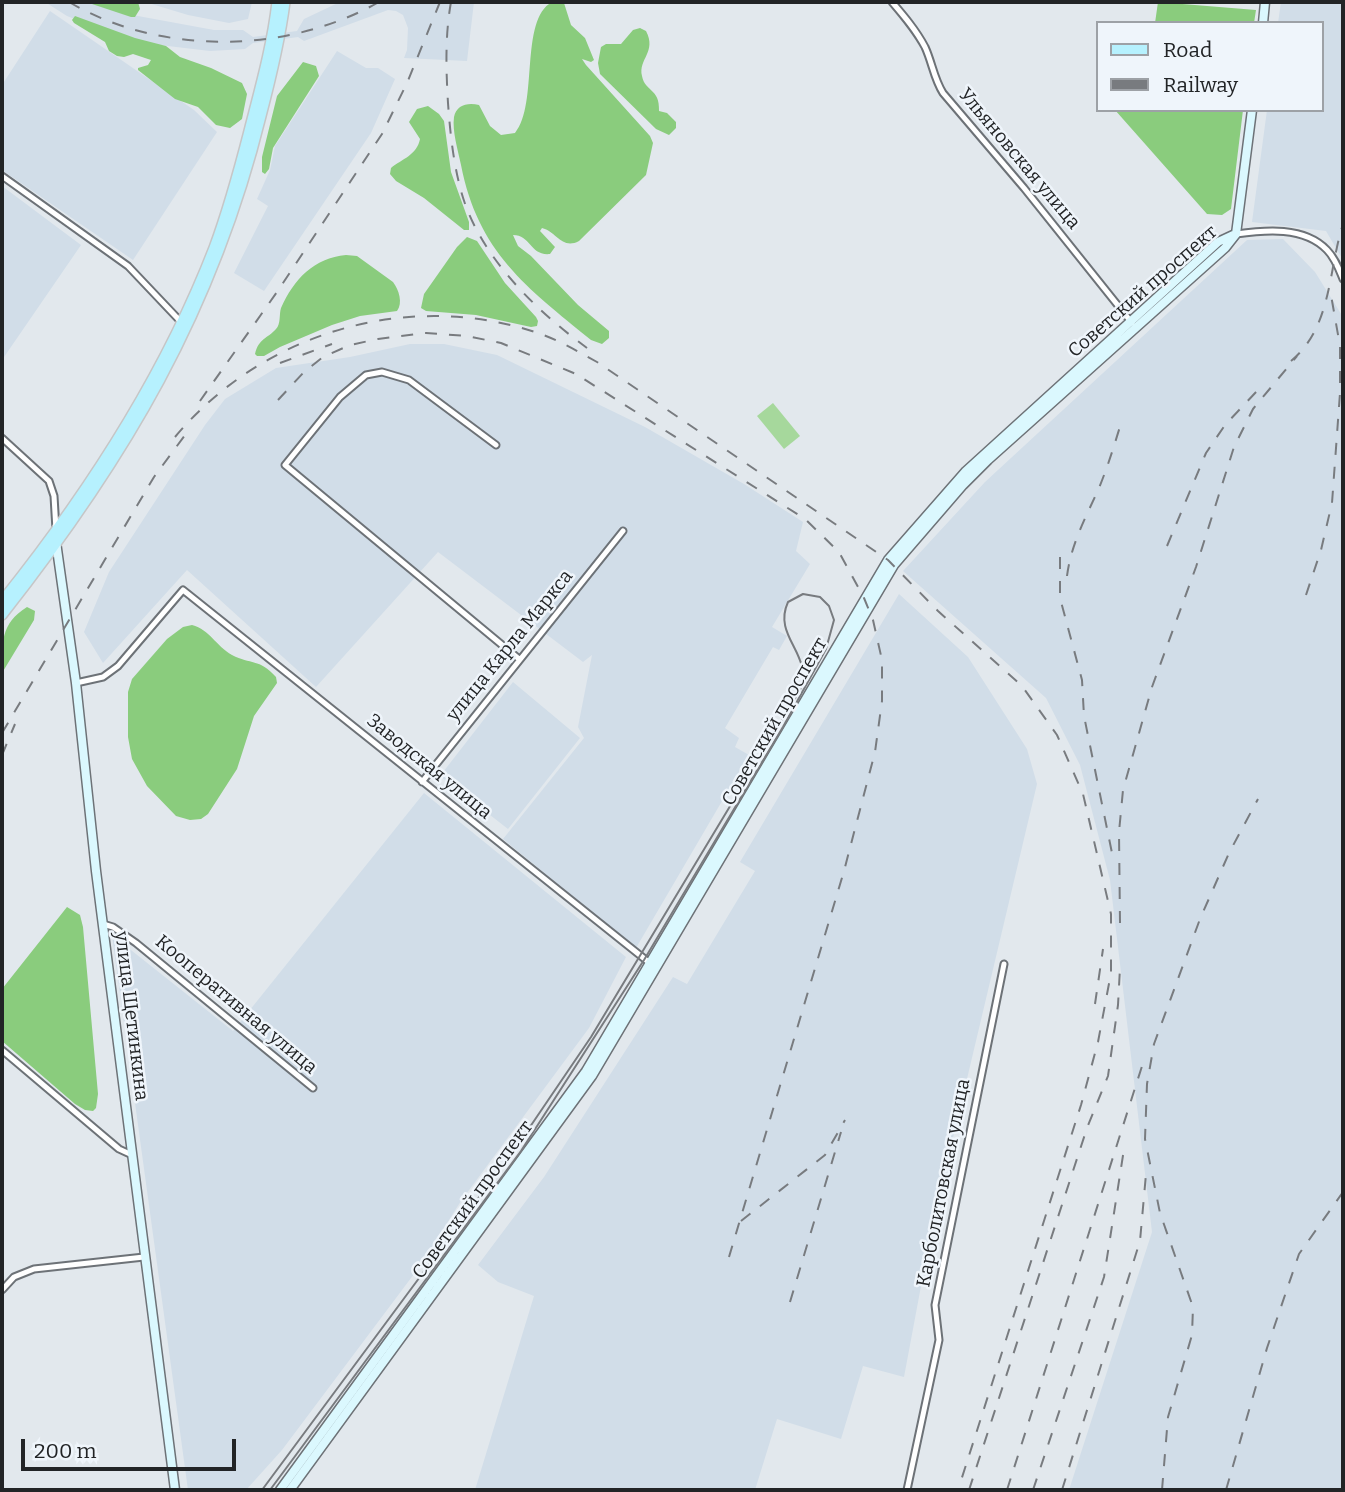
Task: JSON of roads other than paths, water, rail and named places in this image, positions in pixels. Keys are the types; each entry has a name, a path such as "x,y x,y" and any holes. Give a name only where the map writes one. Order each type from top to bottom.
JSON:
{"main road":[{"path":"2,615 56,547 130,434 168,368 232,195 263,78 277,2"},
{"path":"2,601 56,533 115,444 185,326 214,269 239,198 278,50 285,2"},
{"path":"1263,21 1265,2"},
{"path":"1236,234 1252,112"},
{"name":"Советский проспект","path":"289,1490 572,1105 894,565 988,460 1218,242 1236,234"},
{"name":"улица Щетинкина","path":"56,533 175,1490"},
{"name":"Советский проспект","path":"280,1490 564,1102 654,966"}],"street":[{"name":"Ульяновская улица","path":"892,2 914,28 925,47 943,93 1024,188 1133,325"},
{"path":"2,176 128,266 185,326"},
{"path":"1236,234 1279,231 1306,236 1326,248 1343,279"},
{"path":"496,445 409,380 382,372 366,375 340,397 285,465 519,660"},
{"path":"2,438 39,470 51,485 56,533"},
{"name":"улица Карла Маркса","path":"422,782 623,531"},
{"name":"Заводская улица","path":"76,683 103,677 118,666 183,590 654,966"},
{"name":"Кооперативная улица","path":"103,925 113,927 136,943 313,1088"},
{"name":"Карболитовская улица","path":"907,1490 939,1340 935,1305 1004,964"},
{"path":"2,1050 119,1149 132,1156"},
{"path":"2,1290 14,1278 34,1269 144,1257"}],"tram line":[{"path":"262,1490 517,1146 591,1037 800,690 802,666 785,625 784,614 788,602 803,594 820,597 829,606 834,620 826,649 783,727 644,960 521,1151 270,1490"}],"railway":[{"path":"69,2 105,20 143,32 224,42 305,32 343,19 379,2"},
{"path":"200,401 277,292 382,134 407,83 440,2"},
{"path":"451,2 447,52 449,114 455,166 468,211 479,235 510,278 547,316 587,348"},
{"path":"1291,361 1304,347 1322,315 1343,224"},
{"path":"1306,595 1321,550 1332,503 1340,393 1340,346 1331,295"},
{"path":"175,437 210,401 250,371 293,347 339,330 387,319 437,316 486,320 535,332 597,362 888,560 938,611 1022,686 1057,735 1083,794 1111,914 1111,973 1098,1042 1081,1105 958,1490"},
{"path":"278,400 304,372 323,357 350,345 426,333 467,336 501,343 576,374 805,519 839,552 864,598 873,620 882,660 882,701 875,752 844,871 729,1257"},
{"path":"280,363 332,344"},
{"path":"1120,923 1119,832 1123,790 1152,687 1196,567 1234,447 1253,409 1297,356"},
{"path":"1167,546 1206,453 1225,425 1257,391"},
{"path":"1067,576 1075,542 1102,480 1122,420"},
{"path":"2,733 154,477 188,431"},
{"path":"1060,557 1060,598 1082,680 1084,716 1112,853"},
{"path":"2,755 15,724"},
{"path":"1162,1490 1168,1417 1192,1335 1193,1307 1160,1213 1145,1139 1147,1084 1154,1044 1200,919 1229,853 1258,799"},
{"path":"1095,1004 1103,949"},
{"path":"969,1490 1087,1128 1108,1076 1120,968"},
{"path":"1007,1490 1143,1063"},
{"path":"741,1221 825,1155 845,1120"},
{"path":"790,1302 841,1132"},
{"path":"1033,1490 1104,1277 1124,1149"},
{"path":"1062,1490 1140,1241 1146,1174"},
{"path":"1226,1490 1267,1348 1299,1254 1343,1192"}]}
